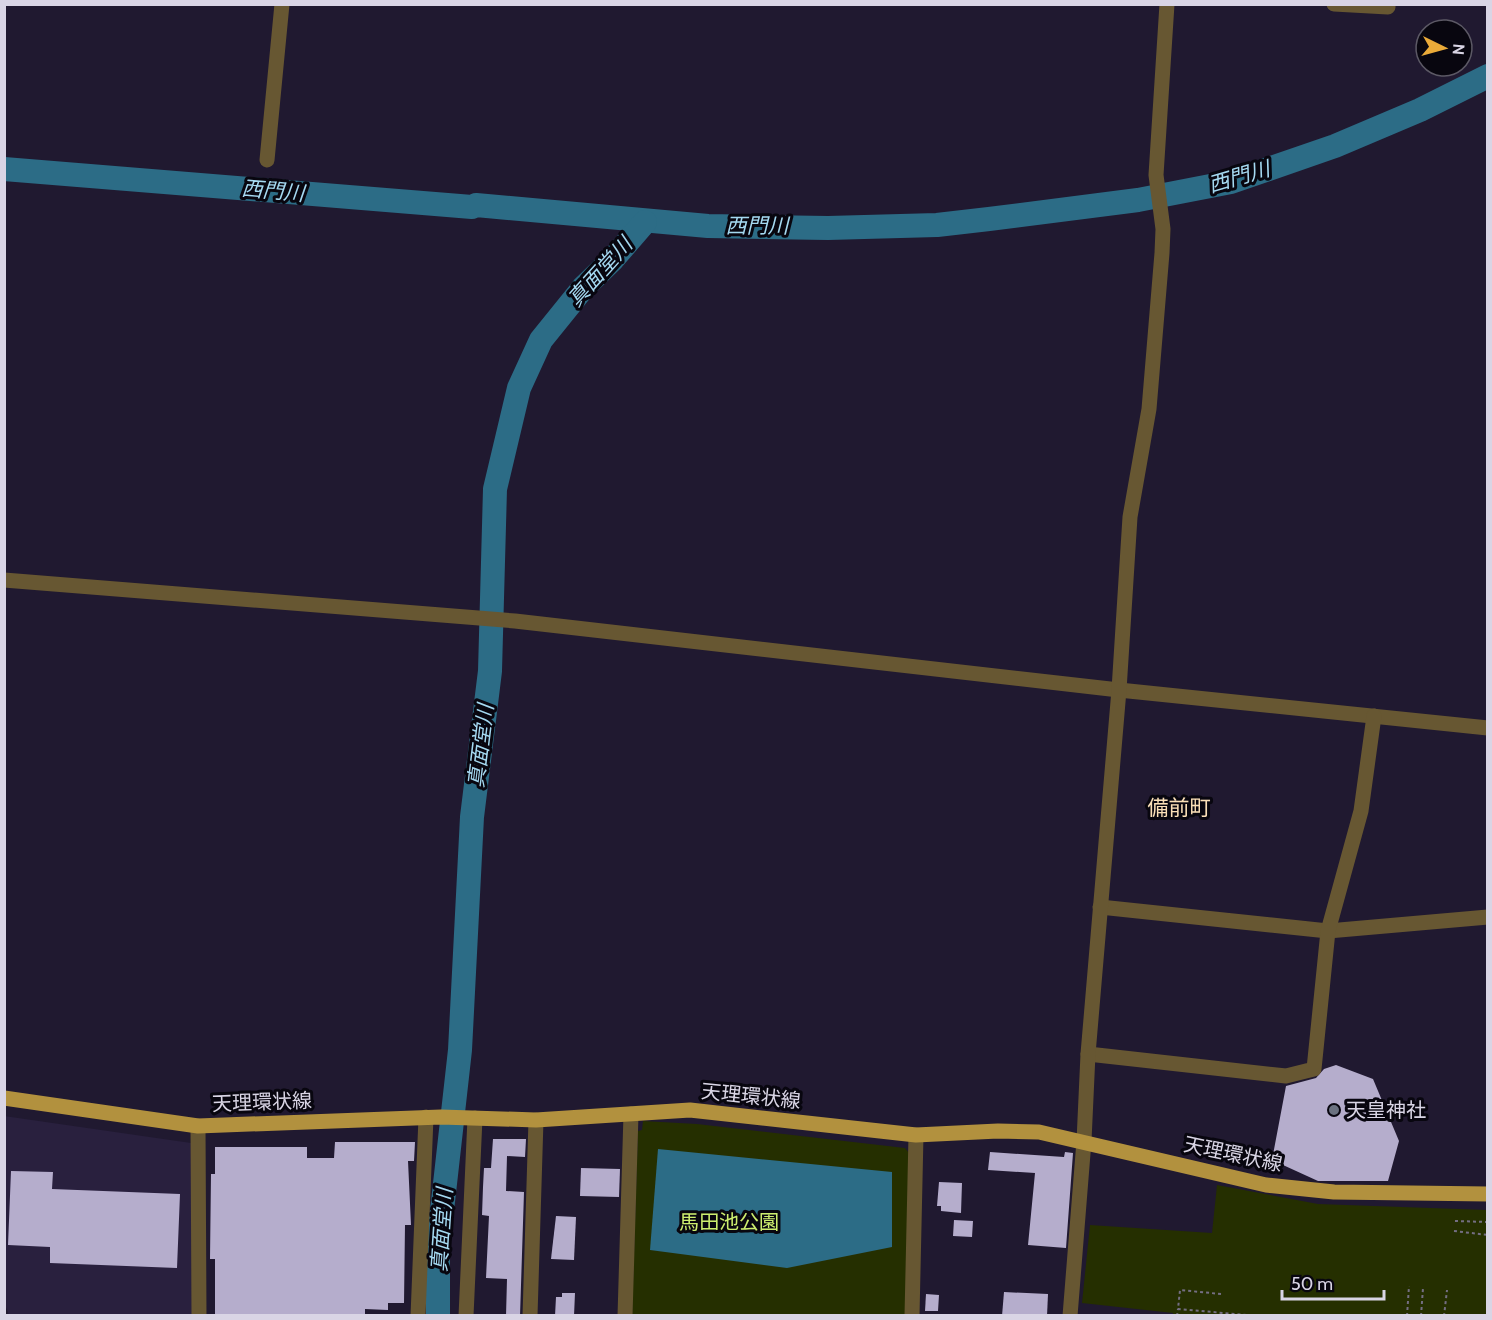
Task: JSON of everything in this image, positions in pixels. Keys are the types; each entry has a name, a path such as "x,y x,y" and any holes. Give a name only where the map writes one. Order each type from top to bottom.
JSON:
{"main road":[{"name":"天理環状線","path":"4,1098 198,1126 434,1117 536,1120 690,1110 916,1136 998,1131 1039,1132 1266,1185 1334,1192 1488,1194"}],"street":[{"path":"267,160 282,4"},
{"path":"1070,1316 1084,1141 1088,1054 1119,690 1130,517 1149,409 1163,229 1156,175 1167,4"},
{"path":"1334,4 1388,7 1388,4"},
{"path":"4,580 515,621 1119,690 1488,728"},
{"path":"1088,1054 1286,1076 1314,1069 1328,931 1361,811 1374,716"},
{"path":"1100,907 1328,931 1488,917"},
{"path":"625,1316 631,1114"},
{"path":"418,1316 434,1117"},
{"path":"466,1316 471,1117"},
{"path":"530,1316 536,1120"},
{"path":"198,1126 199,1316"},
{"path":"912,1316 916,1136"}],"path":[{"path":"1455,1221 1488,1222"},
{"path":"1454,1231 1488,1235"},
{"path":"1407,1316 1409,1286"},
{"path":"1421,1316 1423,1287"},
{"path":"1178,1316 1180,1290 1221,1294"},
{"path":"1444,1316 1447,1290"},
{"path":"1178,1309 1258,1316"}],"shaded area":[{"path":"4,1116 191,1143 192,1315 9,1315 4,1302"}],"green space":[{"name":"馬田池公園","path":"643,1121 697,1124 905,1148 910,1154 906,1315 632,1316 638,1131 642,1130"},
{"path":"1217,1185 1318,1204 1487,1210 1487,1315 1173,1316 1173,1313 1082,1303 1090,1225 1212,1233"}],"water":[{"path":"658,1149 892,1172 892,1247 787,1268 650,1250"}],"building":[{"name":"天皇神社","path":"1336,1065 1373,1079 1399,1141 1388,1181 1318,1181 1272,1160 1286,1086 1316,1078 1324,1069"},
{"path":"493,1139 526,1139 525,1157 507,1156 506,1191 524,1192 520,1316 506,1316 507,1279 486,1278 489,1216 482,1215 483,1187 484,1168 491,1168"},
{"path":"335,1142 415,1142 414,1161 408,1161 411,1225 405,1225 404,1303 388,1303 388,1310 365,1309 365,1316 215,1316 215,1259 210,1259 211,1174 215,1174 215,1147 307,1147 307,1158 334,1158"},
{"path":"990,1152 1064,1157 1065,1152 1073,1153 1066,1248 1028,1245 1035,1173 988,1170"},
{"path":"581,1168 620,1169 619,1197 580,1196"},
{"path":"11,1171 53,1172 52,1189 180,1194 177,1268 50,1263 50,1247 8,1245"},
{"path":"939,1182 962,1183 961,1213 941,1211 941,1206 937,1206"},
{"path":"556,1216 576,1217 574,1260 551,1259"},
{"path":"954,1220 973,1221 972,1237 953,1236"},
{"path":"1004,1292 1048,1294 1047,1316 1002,1316"},
{"path":"562,1293 575,1293 574,1316 555,1316 556,1297 562,1297"},
{"path":"926,1294 939,1295 938,1311 925,1311"}],"waterway":[{"name":"西門川","path":"4,169 472,207 476,205 708,226 828,228 937,225 1138,200 1231,182 1335,146 1420,110 1488,76"},
{"name":"真面堂川","path":"438,1316 438,1246 460,1050 472,817 490,671 495,489 519,388 541,340 583,288 613,259 645,222"}],"place":[{"name":"天皇神社","path":"1334,1110"}],"district":[{"name":"備前町","path":"1179,808"}]}
